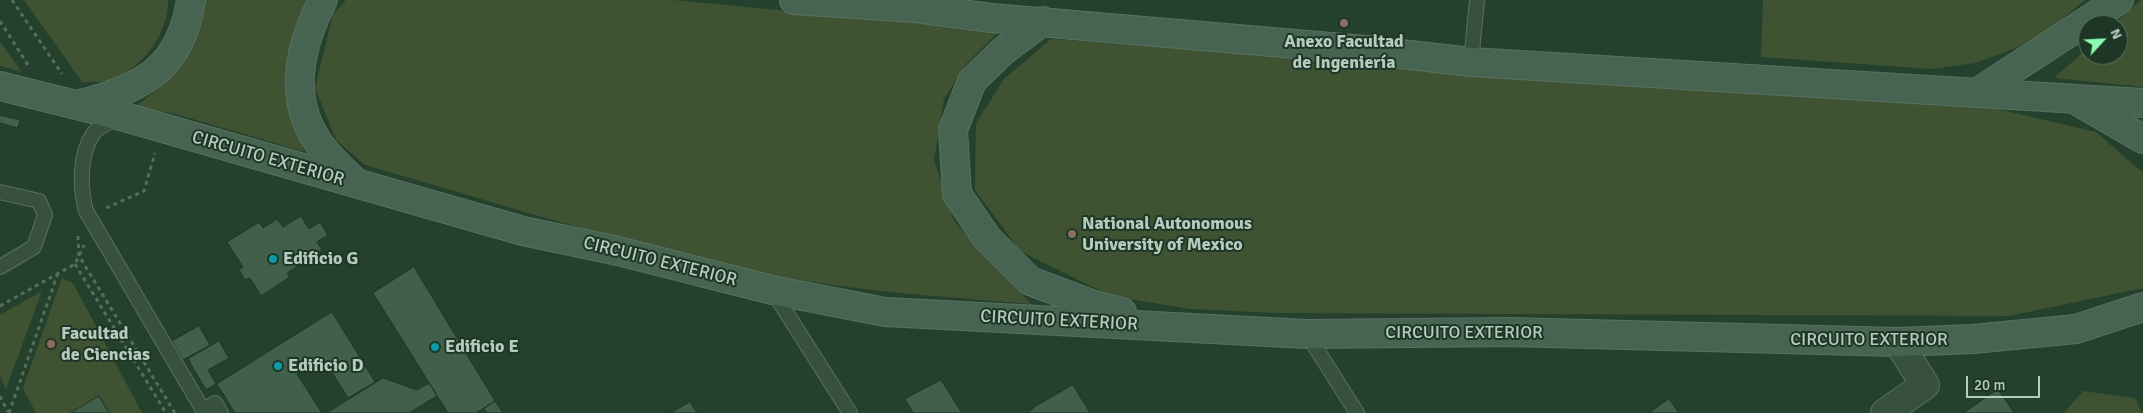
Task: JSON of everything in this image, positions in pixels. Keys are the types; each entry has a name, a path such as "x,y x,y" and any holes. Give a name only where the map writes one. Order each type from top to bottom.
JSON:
{"street":[{"path":"80,104 124,92 162,65 180,42 188,21 191,0"},
{"path":"323,0 308,29 299,66 298,93 306,122 320,146 358,186"},
{"path":"794,0 916,4 984,9 1043,21 1471,62 2076,100 2143,102"},
{"path":"1969,92 2108,2"},
{"path":"1043,21 1003,51 972,81 953,130 957,194 987,238 1030,280 1094,306 1186,327"},
{"name":"CIRCUITO EXTERIOR","path":"0,86 80,104 358,186 523,231 618,251 772,290 884,312 1307,334 1509,332 1898,342 1973,339 2076,329 2143,308"},
{"path":"2076,100 2143,139"},
{"path":"1885,413 1926,386 1898,342"}],"lane":[{"path":"1471,62 1477,0"},
{"path":"121,116 93,132 88,146 82,181 82,195 86,211 203,410 215,403 221,413"},
{"path":"0,192 39,201 45,215 34,247 0,267"},
{"path":"772,290 850,413"},
{"path":"1307,334 1357,413"}],"path":[{"path":"12,0 64,77"},
{"path":"0,21 30,68"},
{"path":"104,209 144,191 156,150"},
{"path":"0,306 75,264 85,242"},
{"path":"75,264 166,413"},
{"path":"9,413 58,273"},
{"path":"92,278 175,413"},
{"path":"0,396 9,413"}],"green space":[{"path":"24,0 168,0 164,24 159,36 144,58 124,74 113,79 82,82"},
{"path":"202,0 306,0 285,83 288,108 305,152 179,115 136,106 162,85 183,61 197,33"},
{"path":"346,0 673,0 999,31 965,65 944,99 934,160 954,221 1031,304 921,295 775,276 598,233 365,165 336,140 315,88 333,14"},
{"path":"1763,0 2085,0 2050,29 2018,47 1976,63 1931,69 1761,57"},
{"path":"2143,0 2143,87 2054,78 2078,57 2078,65 2128,65 2128,15 2124,15"},
{"path":"1051,39 1985,106 2096,132 2143,173 2143,288 2009,316 1277,313 1190,309 1111,296 1020,251 975,190 976,123 1004,79"},
{"path":"0,42 22,72 0,66"},
{"path":"62,278 73,283 142,413 109,413 99,396 71,413 36,413 23,388"},
{"path":"42,291 6,389 0,377 0,315"},
{"path":"2083,391 2135,398 2142,413 2064,413"}],"building":[{"path":"0,115 20,120 18,128 0,123"},
{"name":"Edificio G","path":"301,216 309,229 320,222 328,235 317,242 322,250 287,273 290,277 261,296 250,278 245,280 239,270 243,267 227,242 259,222 263,228 277,219 283,227"},
{"name":"Edificio E","path":"414,267 495,401 476,413 448,413 373,293"},
{"name":"Edificio D","path":"332,312 375,382 348,398 323,358 297,374 322,413 235,413 217,384"},
{"path":"199,326 210,345 183,360 172,341"},
{"path":"219,341 229,358 208,370 216,384 206,390 188,359"},
{"path":"383,378 417,390 429,383 437,396 409,413 327,413"},
{"path":"941,380 962,413 913,413 905,399"},
{"path":"1073,385 1090,413 1027,413 1036,406"},
{"path":"1998,389 2014,413 1964,413"},
{"path":"99,396 109,413 71,413"},
{"path":"1669,399 1679,413 1649,413"},
{"path":"495,401 503,413 487,413 484,409"},
{"path":"690,402 697,413 671,413"}],"place":[{"name":"Anexo Facultad de Ingeniería","path":"1344,23"},
{"name":"National Autonomous University of Mexico","path":"1072,234"},
{"name":"Edificio G","path":"273,259"},
{"name":"Facultad de Ciencias","path":"51,344"},
{"name":"Edificio E","path":"435,347"},
{"name":"Edificio D","path":"278,366"}]}
